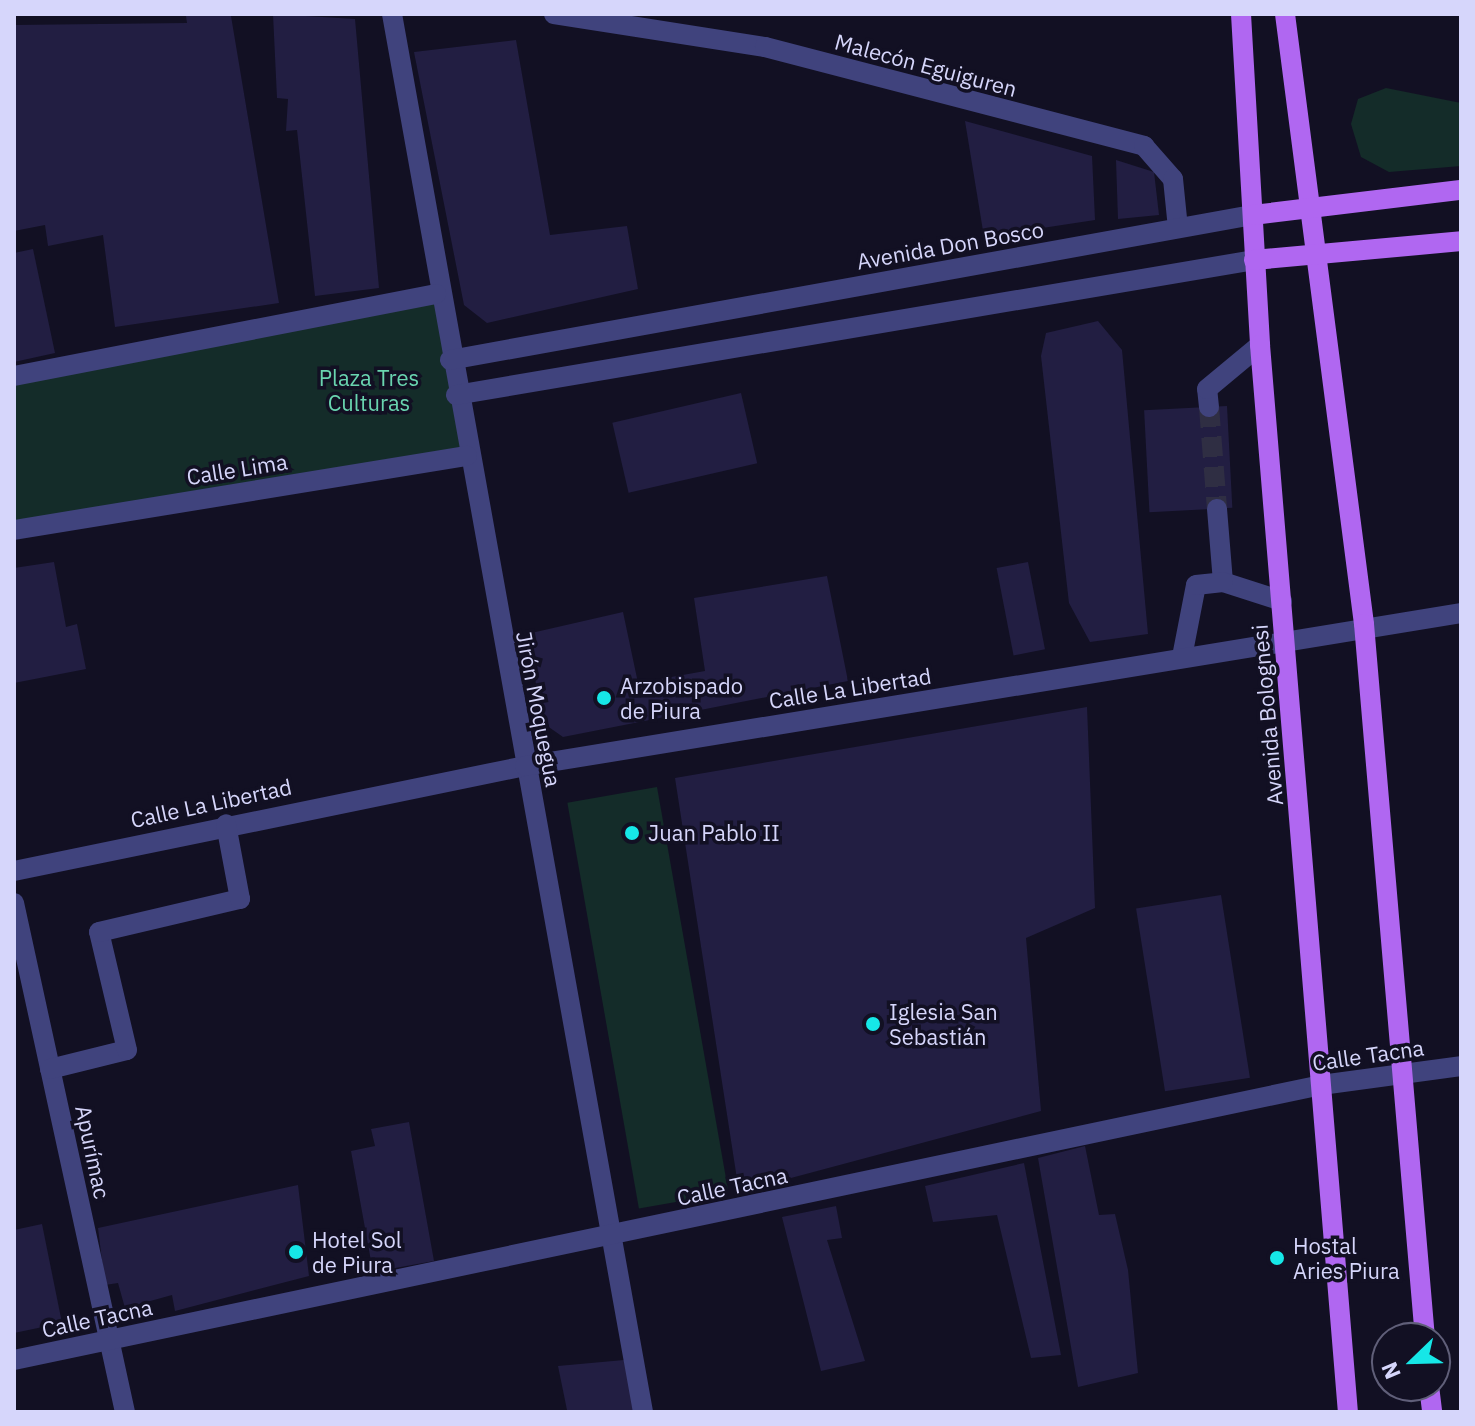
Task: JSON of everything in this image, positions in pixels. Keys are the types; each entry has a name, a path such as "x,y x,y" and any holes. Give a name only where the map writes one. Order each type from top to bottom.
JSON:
{"main road":[{"name":"Avenida Bolognesi","path":"1241,14 1251,122 1254,260 1260,345 1348,1412"},
{"path":"1285,14 1295,118 1316,252 1364,624 1424,1322"},
{"name":"Avenida Don Bosco","path":"1253,215 1308,211 1461,190"},
{"path":"1254,260 1461,241"}],"street":[{"name":"Jirón Moquegua","path":"392,14 436,294 613,1236 643,1412"},
{"name":"Malecón Eguiguren","path":"554,14 765,47 1144,146 1173,179 1178,228"},
{"name":"Avenida Don Bosco","path":"450,360 1253,215"},
{"path":"456,395 1254,260"},
{"path":"14,376 436,294"},
{"path":"1209,407 1207,389 1260,345"},
{"name":"Calle Lima","path":"14,530 467,456"},
{"path":"1217,509 1223,582"},
{"path":"1182,657 1196,585 1223,582 1282,601"},
{"name":"Calle La Libertad","path":"14,871 226,824 525,766 1364,624 1461,613"},
{"path":"50,1069 127,1050 99,932 240,899 226,824"},
{"name":"Apurímac","path":"14,903 125,1412"},
{"name":"Calle Tacna","path":"14,1360 1321,1085 1461,1066"}],"green space":[{"path":"1386,88 1461,103 1461,166 1389,172 1361,157 1351,124 1358,99"},
{"name":"Plaza Tres Culturas","path":"436,294 467,456 14,530 14,376"},
{"path":"657,787 729,1193 639,1209 567,803"}],"building":[{"path":"273,14 355,19 379,288 315,296 297,130 286,131 288,99 277,98"},
{"path":"186,16 231,16 279,303 115,327 103,235 48,246 45,225 14,231 14,25 187,23"},
{"path":"516,40 550,235 627,226 638,289 487,323 464,305 414,52"},
{"path":"965,121 1092,156 1095,220 984,237"},
{"path":"1116,160 1154,172 1159,215 1118,219"},
{"path":"33,249 55,353 14,362 14,253"},
{"path":"1098,321 1122,350 1148,634 1090,642 1069,603 1041,356 1046,333"},
{"path":"741,393 757,463 629,493 612,423"},
{"path":"1227,406 1232,508 1149,512 1144,410"},
{"path":"54,562 66,627 77,624 86,669 14,683 14,568"},
{"path":"1028,562 1045,649 1014,655 997,568"},
{"path":"827,576 848,681 563,737 543,723 527,634 623,612 638,683 705,671 694,598"},
{"name":"Iglesia San Sebastián","path":"1087,707 1095,908 1026,938 1041,1111 739,1192 675,778"},
{"path":"1221,895 1250,1078 1165,1091 1136,908"},
{"path":"409,1122 434,1261 373,1272 351,1151 375,1146 371,1129"},
{"path":"1085,1146 1099,1215 1115,1214 1128,1270 1138,1373 1078,1387 1038,1158"},
{"path":"1024,1163 1061,1355 1031,1358 997,1215 933,1222 925,1186"},
{"path":"298,1185 309,1276 175,1311 172,1295 125,1308 118,1283 105,1285 98,1228"},
{"path":"836,1206 842,1238 827,1240 865,1361 821,1371 782,1217"},
{"path":"42,1224 62,1323 14,1333 14,1230"},
{"path":"624,1360 635,1412 567,1410 558,1366"}],"tunnel":[{"path":"1209,407 1217,509"}],"place":[{"name":"Arzobispado de Piura","path":"604,698"},
{"name":"Juan Pablo II","path":"632,833"},
{"name":"Iglesia San Sebastián","path":"873,1024"},
{"name":"Hotel Sol de Piura","path":"296,1252"},
{"name":"Hostal Aries Piura","path":"1277,1258"}]}
